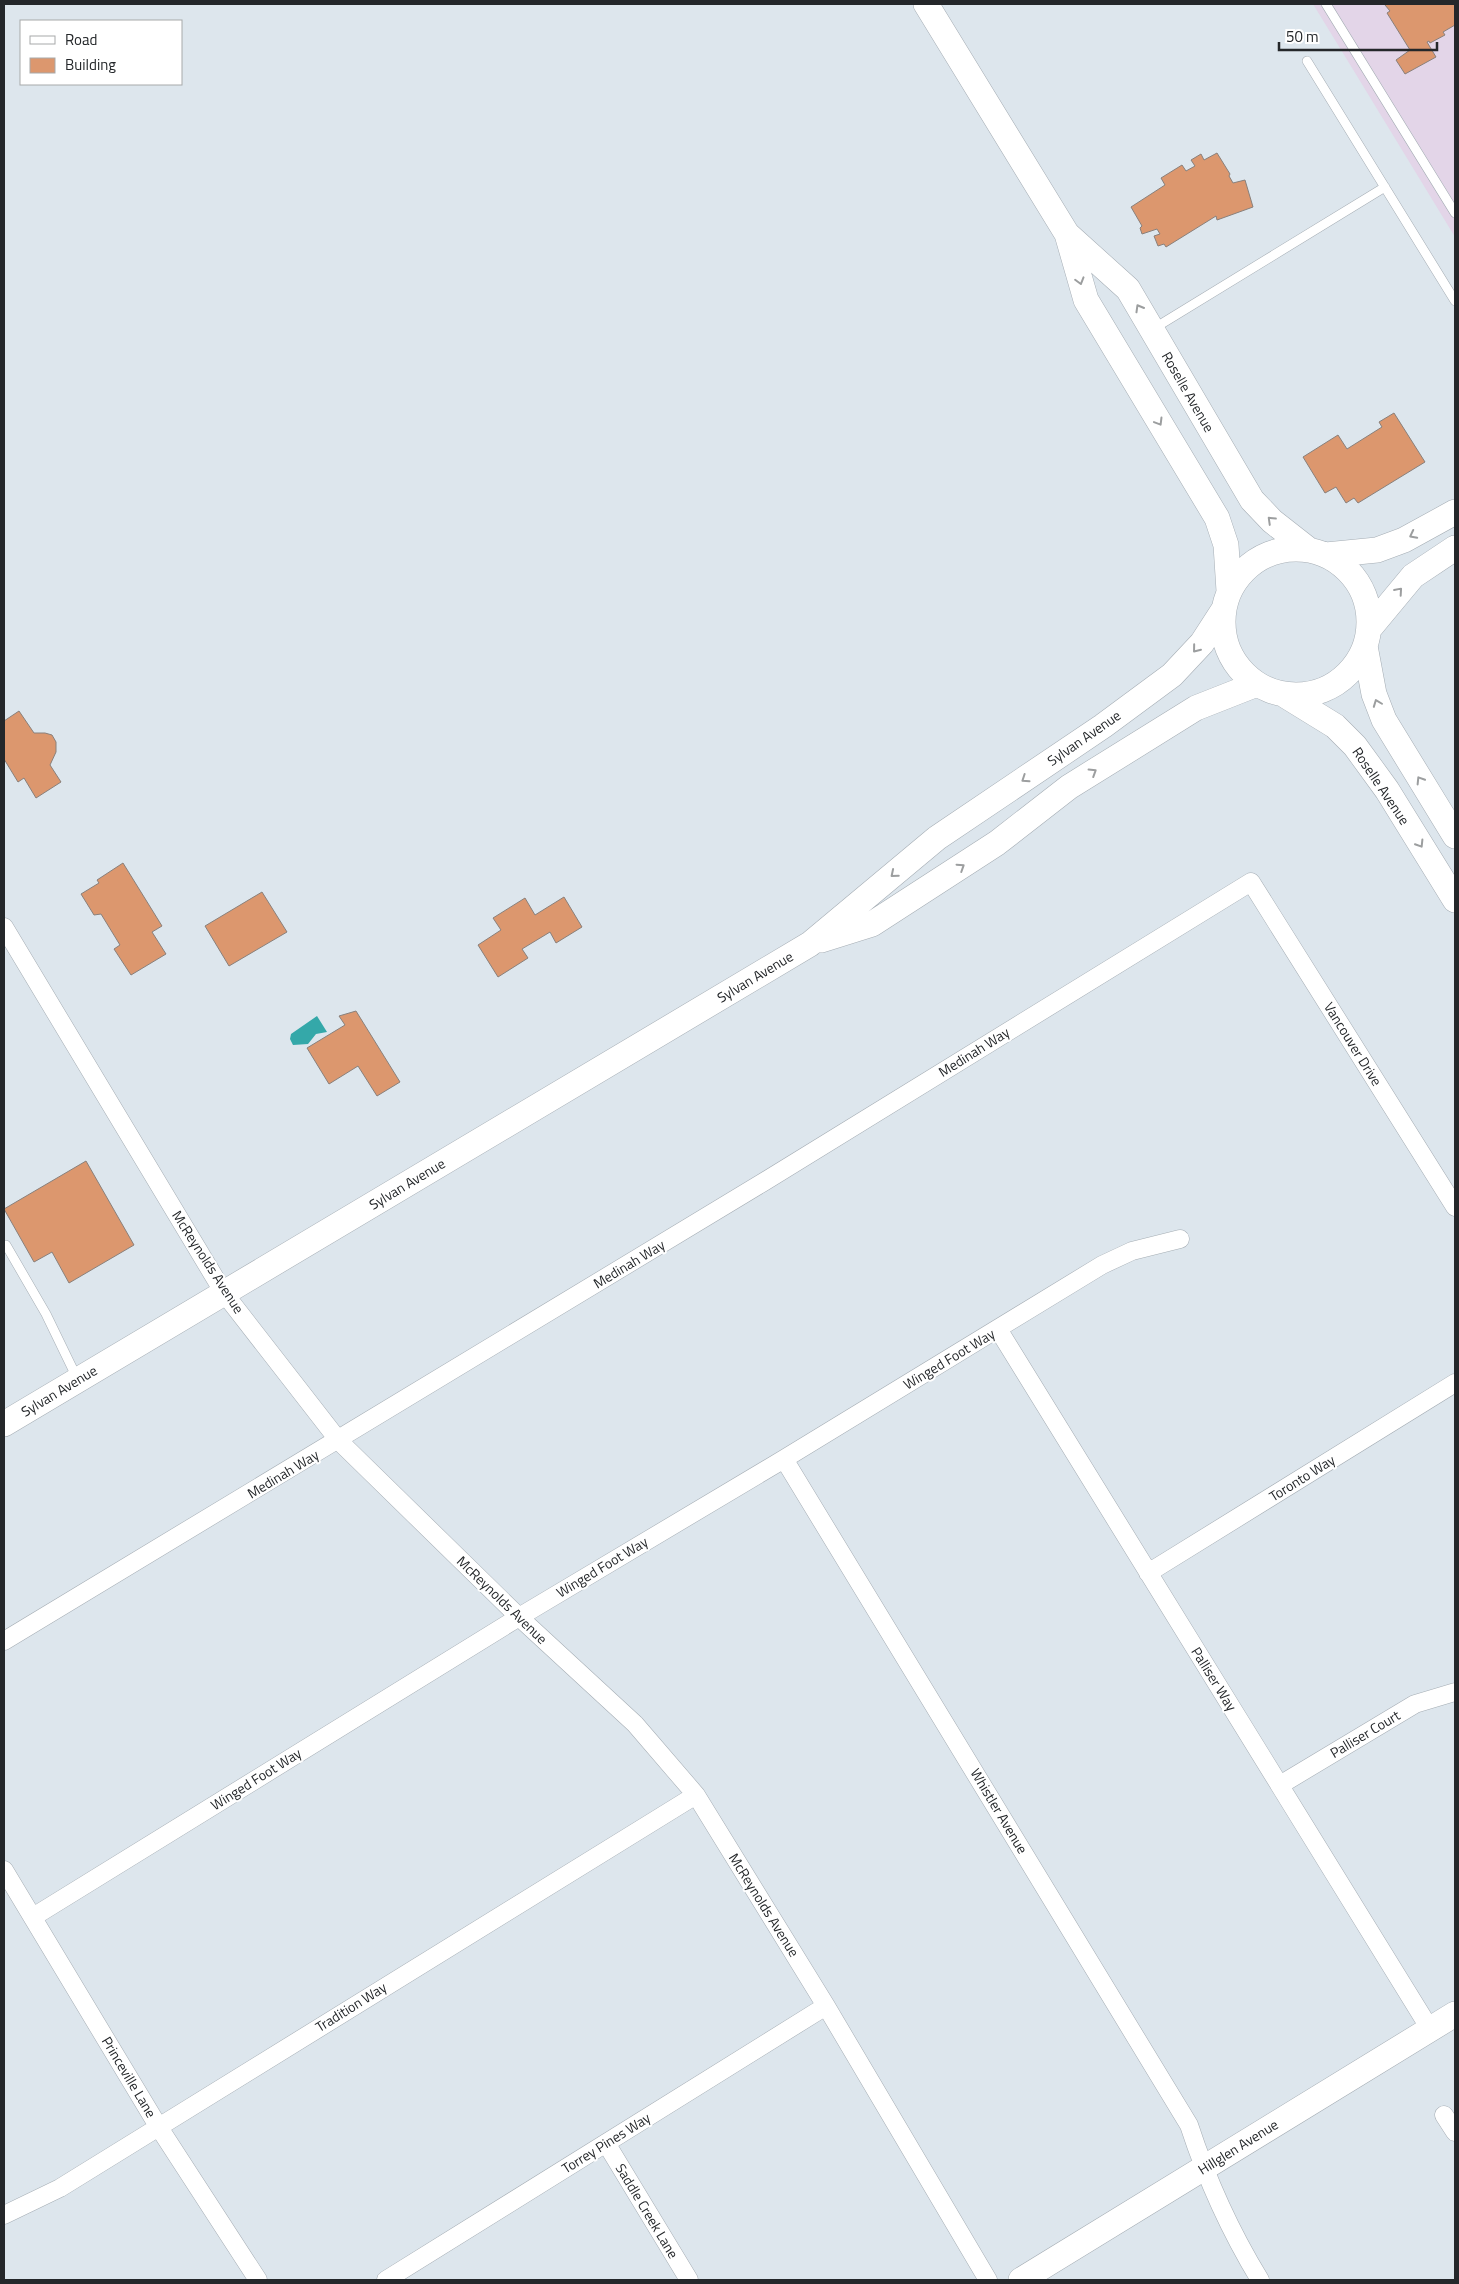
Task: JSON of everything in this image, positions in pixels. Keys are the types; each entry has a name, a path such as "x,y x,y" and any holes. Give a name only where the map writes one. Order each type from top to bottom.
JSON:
{"main road":[{"name":"Roselle Avenue","path":"926,4 1067,234 1086,300 1217,518 1226,545 1226,600"},
{"name":"Roselle Avenue","path":"1067,234 1128,289 1252,500 1272,522 1318,552"},
{"path":"1455,512 1411,536 1377,550 1318,552 1285,549 1263,556 1245,569 1226,600 1223,626 1227,648 1242,671 1257,684 1283,694 1308,694 1330,686 1349,672 1367,638 1413,576 1455,548"},
{"path":"1318,552 1347,569 1359,584 1367,603 1367,638 1374,694 1384,720 1455,836"},
{"name":"Sylvan Avenue","path":"4,1424 810,944 937,838 1103,726 1172,674 1202,643 1226,600"},
{"name":"Sylvan Avenue","path":"810,944 872,924 997,843 1069,787 1196,708 1257,684"},
{"name":"Roselle Avenue","path":"1283,694 1335,726 1355,746 1387,790 1455,900"},
{"name":"Hillglen Avenue","path":"1021,2280 1455,2014"}],"street":[{"name":"Vancouver Drive","path":"1250,882 1455,1207"},
{"name":"Medinah Way","path":"4,1641 339,1441 1250,882"},
{"name":"McReynolds Avenue","path":"4,927 224,1293 339,1441 519,1617 635,1724 696,1795 826,2006 988,2280"},
{"name":"Winged Foot Way","path":"33,1917 519,1617 1102,1265 1132,1252 1180,1239"},
{"name":"Palliser Way","path":"998,1329 1430,2029"},
{"name":"Toronto Way","path":"1148,1573 1455,1384"},
{"name":"Whistler Avenue","path":"784,1458 1188,2125 1203,2169 1233,2236 1260,2280"},
{"name":"Palliser Court","path":"1280,1785 1416,1704 1455,1692"},
{"name":"Tradition Way","path":"4,2215 60,2188 696,1795"},
{"name":"Princeville Lane","path":"4,1870 158,2126 258,2280"},
{"name":"Torrey Pines Way","path":"386,2280 826,2006"},
{"path":"1444,2115 1455,2132"},
{"name":"Saddle Creek Lane","path":"606,2143 689,2280"}],"lane":[{"path":"1326,4 1455,213"},
{"path":"1308,61 1455,301"},
{"path":"1152,330 1385,187"},
{"path":"6,1245 46,1314 78,1380"}],"shaded area":[{"path":"1313,4 1455,4 1455,237 1346,58"}],"water":[{"path":"317,1016 327,1032 316,1034 308,1044 293,1045 290,1039 291,1034"}],"building":[{"path":"1455,4 1455,25 1443,32 1445,35 1430,43 1429,41 1427,42 1436,57 1405,74 1396,60 1410,50 1387,13 1390,11 1385,5"},
{"path":"1217,153 1230,174 1229,176 1233,183 1245,180 1253,207 1217,220 1216,216 1166,247 1164,244 1158,246 1154,236 1160,234 1157,229 1142,234 1140,228 1142,226 1131,207 1165,185 1161,178 1182,165 1186,171 1195,166 1191,160 1201,154 1204,160"},
{"path":"1394,413 1425,462 1358,503 1354,498 1346,503 1336,487 1325,493 1303,457 1338,435 1347,449 1382,427 1379,422"},
{"path":"19,711 34,733 52,735 56,742 56,752 50,765 61,782 36,798 24,778 18,782 4,759 4,721"},
{"path":"123,863 162,926 152,932 166,954 131,975 114,949 120,945 101,914 94,915 81,894 99,883 97,880"},
{"path":"262,892 287,932 229,966 205,926"},
{"path":"564,897 582,927 556,943 550,932 522,949 528,958 498,977 478,945 501,930 493,918 525,898 535,915"},
{"path":"356,1011 400,1082 377,1096 358,1066 329,1084 307,1048 345,1025 339,1016"},
{"path":"86,1161 134,1245 69,1283 52,1252 34,1262 4,1209"}]}
